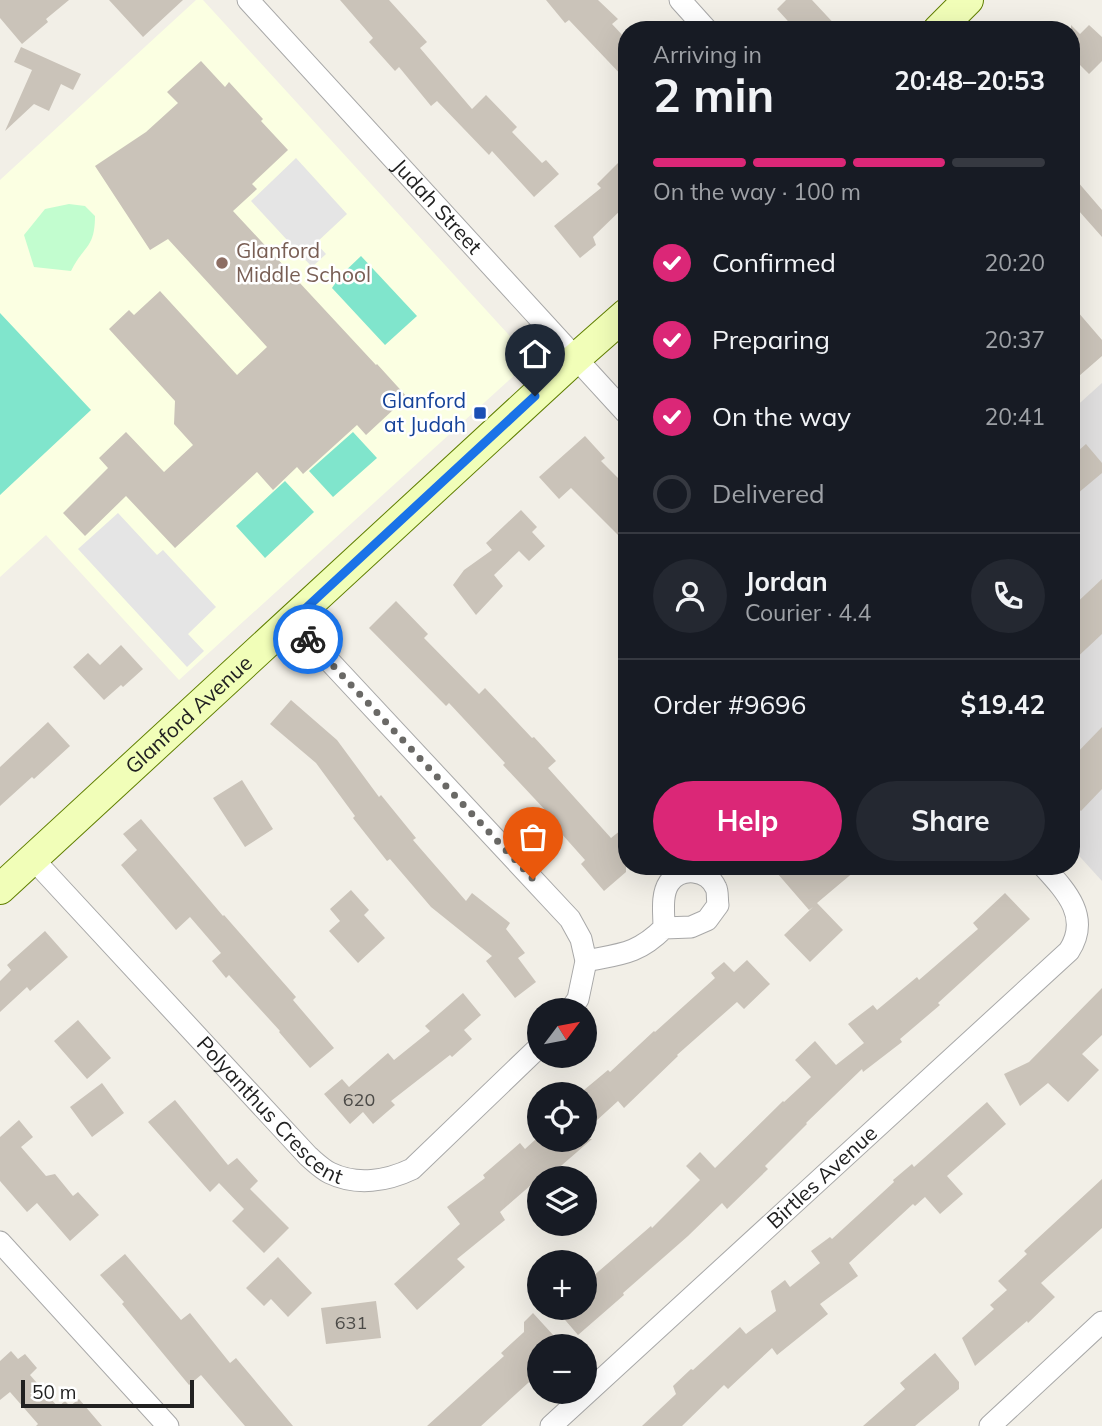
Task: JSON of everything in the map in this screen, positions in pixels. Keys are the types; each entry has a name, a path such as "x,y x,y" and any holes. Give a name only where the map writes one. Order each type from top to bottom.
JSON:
{"main road":[{"path":"947,21 968,0"},
{"name":"Glanford Avenue","path":"0,889 618,321"}],"street":[{"name":"Judah Street","path":"248,0 618,404"},
{"path":"680,0 699,21"},
{"path":"292,621 569,919 581,939 586,961 578,998"},
{"name":"Polyanthus Crescent","path":"33,859 308,1156 327,1172 341,1178 367,1181 396,1177 412,1169 527,1059"},
{"name":"Birtles Avenue","path":"551,1426 1069,951 1077,935 1077,919 1072,901 1051,875"},
{"path":"586,961 629,953 651,941 664,928"},
{"path":"0,1242 168,1426"},
{"path":"990,1426 1102,1322"}],"shaded area":[{"name":"Glanford Middle School","path":"196,0 203,0 519,346 523,358 517,373 179,680 46,535 0,577 0,180"},
{"path":"296,158 347,214 316,243 326,254 312,267 251,201"},
{"path":"1102,383 1102,881 1080,857 1080,403"},
{"path":"118,513 157,555 163,550 216,607 188,634 204,651 187,667 78,549"}],"green space":[{"path":"69,204 85,206 95,216 91,241 71,271 34,267 24,235 45,209"},
{"path":"361,256 417,316 385,345 332,288 340,276"},
{"path":"0,313 91,410 0,495"},
{"path":"353,432 377,458 333,497 309,471"},
{"path":"285,481 314,512 265,558 236,526"}],"building":[{"path":"0,0 69,0 22,44 0,18"},
{"path":"109,0 183,0 143,37"},
{"path":"340,0 389,0 427,42 420,48 472,109 486,95 517,127 512,132 542,163 546,160 559,174 534,197 492,151 489,155 437,101 431,106 399,67 395,71 369,42 373,38"},
{"path":"546,0 598,0 618,19 612,24 618,30 618,72 569,20 565,23"},
{"path":"786,0 812,0 832,21 788,21 777,9"},
{"path":"1089,25 1102,37 1102,61 1089,74 1080,65 1080,34"},
{"path":"21,47 81,74 73,90 61,84 49,111 34,104 5,131 32,70 14,62"},
{"path":"201,61 225,87 229,82 288,150 252,184 257,189 233,211 407,397 366,435 357,425 303,474 297,467 273,490 257,472 175,548 126,496 85,536 63,513 108,468 99,458 126,432 164,472 193,445 174,424 175,401 109,329 129,310 134,315 160,291 237,375 267,347 168,239 150,250 95,166 146,132 178,103 167,92"},
{"path":"618,163 618,213 593,237 596,245 580,258 554,226 601,188 597,184"},
{"path":"1080,184 1102,210 1102,237 1080,212"},
{"path":"1080,314 1102,340 1102,356 1080,375"},
{"path":"585,436 605,458 601,461 618,478 618,535 571,488 559,499 539,477"},
{"path":"1086,444 1102,463 1102,473 1080,491 1080,449"},
{"path":"521,510 537,527 532,532 545,546 529,561 519,551 494,575 503,586 476,615 453,585 464,570 492,550 486,543"},
{"path":"1102,579 1102,634 1080,655 1080,600"},
{"path":"396,601 428,634 424,638 479,694 485,688 556,761 548,768 611,838 618,832 618,875 623,875 604,891 581,864 585,860 544,814 547,812 503,765 505,763 449,703 446,706 369,628"},
{"path":"121,645 143,669 104,700 73,667 88,653 100,665"},
{"path":"291,700 337,740 379,797 381,795 416,838 413,840 466,901 472,893 510,923 506,929 525,953 518,958 536,982 515,998 486,961 492,956 431,907 390,859 387,861 353,818 355,816 316,763 270,724"},
{"path":"48,722 70,746 0,806 0,767"},
{"path":"1102,727 1102,789 1081,811 1080,810 1080,750"},
{"path":"242,780 273,829 245,847 213,798"},
{"path":"141,819 296,997 293,1000 334,1048 310,1068 229,975 226,978 212,961 221,953 190,917 176,930 121,865 137,850 123,834"},
{"path":"779,875 850,875 817,903 843,930 810,962 784,935 813,907 809,910"},
{"path":"351,890 369,910 364,915 385,938 358,963 329,931 340,921 330,909"},
{"path":"1005,893 1030,919 938,1003 940,1005 900,1039 902,1042 863,1072 862,1069 806,1123 765,1166 768,1169 727,1209 722,1203 597,1318 597,1273 651,1226 652,1228 700,1180 686,1166 700,1152 715,1168 811,1077 795,1060 815,1041 836,1065 864,1043 848,1024 873,1005 877,1010 917,977 919,980 978,929 973,923"},
{"path":"45,931 68,957 30,991 27,987 0,1012 0,981 11,970 7,965"},
{"path":"747,960 770,984 744,1009 737,1002 677,1055 624,1108 618,1101 597,1120 597,1082 594,1082 608,1070 610,1072 715,978 711,973 724,962 734,972"},
{"path":"1102,988 1102,1035 1082,1054 1099,1070 1068,1102 1048,1083 1020,1106 1004,1074 1029,1062"},
{"path":"463,993 481,1015 464,1030 472,1039 452,1057 450,1055 391,1101 395,1105 373,1124 363,1112 350,1124 324,1094 342,1079 349,1087 388,1053 394,1060 430,1031 425,1026"},
{"path":"78,1020 111,1058 87,1079 54,1041"},
{"path":"102,1083 124,1113 92,1137 70,1107"},
{"path":"175,1100 228,1165 237,1158 258,1181 250,1189 289,1228 264,1253 232,1221 244,1209 219,1183 210,1192 148,1122"},
{"path":"987,1102 1006,1124 947,1176 963,1194 940,1214 925,1197 915,1206 913,1204 849,1263 858,1276 820,1304 828,1314 777,1355 772,1348 728,1389 724,1385 682,1426 642,1426 676,1394 673,1386 691,1369 740,1327 746,1334 776,1311 771,1291 785,1280 790,1287 820,1263 811,1251 830,1237 832,1239 894,1182 893,1180 912,1164 914,1167"},
{"path":"19,1120 33,1137 21,1147 46,1176 55,1174 73,1196 78,1192 99,1215 70,1241 37,1203 27,1212 0,1181 0,1137"},
{"path":"520,1143 525,1149 527,1147 527,1152 577,1152 561,1166 527,1166 527,1188 500,1212 505,1220 457,1259 465,1267 417,1310 394,1284 460,1224 447,1207 485,1178 483,1175"},
{"path":"1102,1179 1102,1228 1041,1283 1055,1297 975,1366 962,1338 994,1309 990,1305 1007,1290 998,1281 1027,1254 1024,1251"},
{"path":"125,1254 181,1320 190,1313 230,1363 236,1358 293,1426 245,1426 201,1375 189,1385 100,1275"},
{"path":"278,1257 312,1293 288,1317 271,1299 264,1306 246,1288"},
{"path":"376,1301 381,1338 326,1344 321,1308"},
{"path":"527,1319 539,1320 552,1334 527,1334 527,1384 481,1426 427,1426 504,1356 501,1353 524,1332 524,1322"},
{"path":"565,1320 595,1320 579,1334"},
{"path":"11,1351 18,1359 25,1354 37,1368 30,1375 58,1407 65,1401 70,1406 79,1399 102,1426 36,1426 38,1424 10,1392 0,1400 0,1361"},
{"path":"935,1353 959,1382 959,1389 915,1426 863,1426 905,1389 900,1383"}],"way so far":[{"path":"308,639 533,879"}],"place":[{"name":"Glanford Middle School","path":"222,263"},
{"name":"Glanford at Judah","path":"480,413"}],"route":[{"path":"308,639 292,621 535,396"}]}
